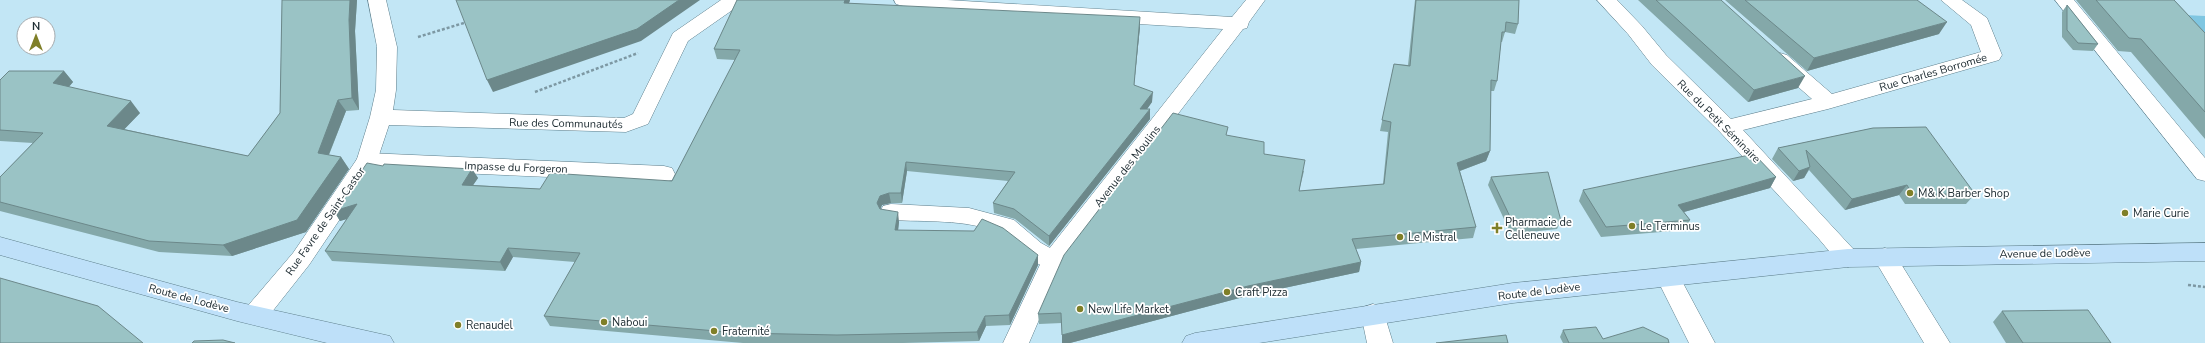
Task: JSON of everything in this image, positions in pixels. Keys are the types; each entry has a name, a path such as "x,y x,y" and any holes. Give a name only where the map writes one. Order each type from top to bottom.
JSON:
{"street":[{"name":"Rue Favre de Saint-Castor","path":"255,315 302,259 367,161 381,117 386,90 387,47 377,0"},
{"name":"Rue des Communautés","path":"381,117 626,126 640,119 680,37 734,0"},
{"path":"903,0 1240,24"},
{"name":"Avenue des Moulins","path":"1016,343 1053,260 1240,24 1256,0"},
{"name":"Rue du Petit Séminaire","path":"1606,0 1635,30 1659,60 1727,127 1828,233 1848,258"},
{"name":"Rue Charles Borromée","path":"1727,127 1828,102 1992,54 1980,22 1950,0"},
{"path":"2064,0 2205,173"},
{"path":"1763,46 1828,102"},
{"name":"Impasse du Forgeron","path":"367,161 664,174"},
{"path":"891,212 969,216 1006,226 1033,249 1053,260"},
{"name":"Route de Lodève","path":"0,246 183,298 327,333 381,343"},
{"name":"Avenue de Lodève","path":"1885,256 2205,252"},
{"path":"1885,256 1937,343"},
{"name":"Route de Lodève","path":"1195,343 1373,314 1513,294 1848,258 1885,256"},
{"path":"1668,277 1702,343"},
{"path":"1373,314 1380,343"}],"path":[{"path":"387,47 470,21"},
{"path":"533,93 680,37"},
{"path":"2183,285 2205,287"}],"shaded area":[{"path":"2184,15 2205,16 2205,38"}],"building":[{"path":"282,0 350,0 349,20 352,98 338,100 318,153 341,157 297,220 223,245 149,241 0,202 0,177 43,133 0,130 0,80 9,71 64,71 53,83 131,101 107,126 248,156 280,113"},
{"path":"456,0 679,0 637,29 487,80"},
{"path":"737,0 845,0 844,3 1140,17 1134,85 1153,92 1140,109 1150,109 1049,236 1014,209 993,203 1015,172 906,162 901,193 889,193 880,196 877,203 880,209 898,212 895,230 974,231 982,219 1003,228 1038,255 1009,315 985,316 977,332 837,335 739,333 544,316 580,253 508,248 500,262 325,251 357,204 334,211 367,163 383,166 384,164 472,169 462,185 540,189 550,173 672,181 740,50 714,49"},
{"path":"1416,0 1519,0 1518,24 1506,22 1505,32 1502,32 1497,81 1491,80 1490,151 1457,163 1476,227 1352,239 1361,262 1248,286 1062,335 1061,313 1038,314 1064,255 1173,113 1228,127 1226,135 1264,142 1264,154 1305,160 1299,191 1384,184 1391,122 1382,120 1394,64 1410,66"},
{"path":"1656,0 1721,0 1805,76 1754,90"},
{"path":"1745,0 1917,0 1947,22 1814,58"},
{"path":"2096,0 2174,0 2205,33 2205,112 2141,39 2129,38"},
{"path":"2067,5 2098,44 2078,43 2067,30"},
{"path":"1926,127 1975,194 1912,194 1907,185 1852,199 1806,150 1810,167 1799,171 1778,148 1873,128"},
{"path":"1754,154 1776,177 1678,205 1690,220 1606,227 1583,190"},
{"path":"1548,172 1561,221 1514,225 1491,177"},
{"path":"0,278 98,306 143,343 0,343"},
{"path":"2088,310 2111,343 2023,343 2002,311"},
{"path":"1596,327 1603,339 1643,327 1668,339 1669,343 1569,343 1563,330"},
{"path":"1506,335 1508,343 1436,343"},
{"path":"223,340 235,343 192,343 194,341"}],"place":[{"name":"M& K Barber Shop","path":"1910,193"},
{"name":"Marie Curie","path":"2125,213"},
{"name":"Le Terminus","path":"1632,226"},
{"name":"Pharmacie de Celleneuve","path":"1497,228"},
{"name":"Le Mistral","path":"1400,237"},
{"name":"Craft Pizza","path":"1227,292"},
{"name":"New Life Market","path":"1080,309"},
{"name":"Naboui","path":"604,322"},
{"name":"Renaudel","path":"458,325"},
{"name":"Fraternité","path":"714,331"}]}
